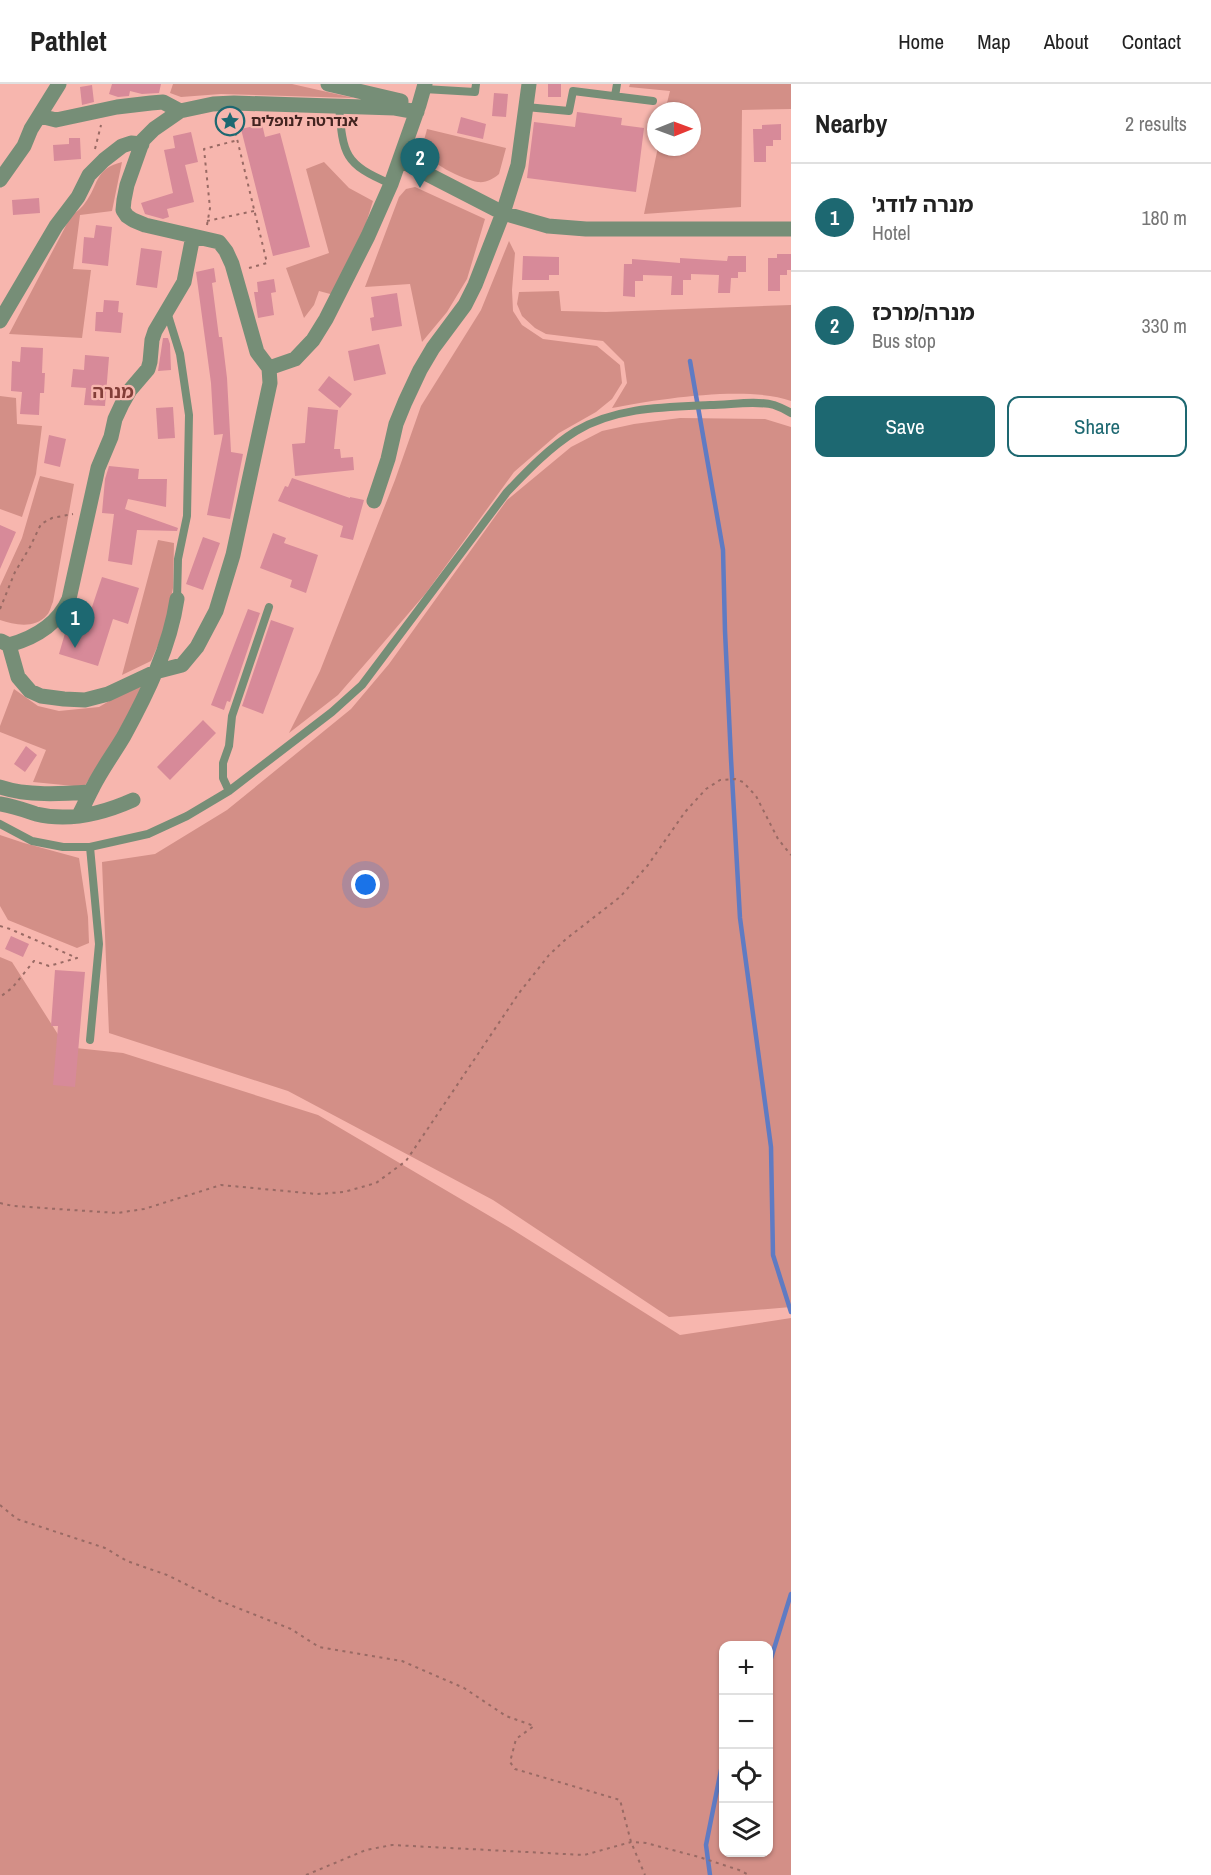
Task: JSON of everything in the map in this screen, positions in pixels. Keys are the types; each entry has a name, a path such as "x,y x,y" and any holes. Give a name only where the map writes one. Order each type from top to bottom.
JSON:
{"street":[{"path":"0,180 24,146 31,129 59,84"},
{"path":"328,84 418,109"},
{"path":"374,501 388,459 396,424 405,402 420,370 465,305 503,213 518,165 529,84"},
{"path":"269,368 295,359 313,340 326,319 368,236 391,184 424,86"},
{"path":"40,116 56,120 163,102 180,111"},
{"path":"199,237 184,282 152,340 148,369 126,396 115,419 111,437 98,468 66,606 47,627 21,641 4,642 18,678 30,691 41,696 85,700 108,694 155,672 182,665 197,647 216,611 233,555 270,383 269,368 257,352 235,272 226,250 219,242 199,237 145,225 127,216 123,210 127,184 143,140 154,129 180,111 200,106 229,104 418,109"},
{"path":"0,321 56,226 78,197 89,175 122,146 131,143 142,144"},
{"path":"400,159 503,213 548,226 565,228 791,228"},
{"path":"79,815 155,672 174,616 177,599"},
{"path":"0,787 40,793 90,792"},
{"path":"0,804 38,814 79,815 95,814 133,800"}],"lane":[{"path":"424,86 475,92 476,84"},
{"path":"615,96 617,84"},
{"path":"526,107 569,111 573,91 653,101"},
{"path":"339,106 341,137 350,159 370,175 391,184"},
{"path":"166,311 180,354 189,415 187,516 178,559 177,599"},
{"path":"0,824 32,841 63,847 90,847 148,834 187,816 229,791 332,712 362,685 507,492 527,470 556,445 577,431 603,419 632,411 668,407 750,404 773,405 791,412"},
{"path":"229,791 223,778 223,763 229,746 232,716 270,607"},
{"path":"90,847 99,944 90,1040"}],"path":[{"path":"229,104 267,263 235,272"},
{"path":"89,175 105,110"},
{"path":"199,237 207,221 210,208 204,149 238,141"},
{"path":"207,221 255,210"},
{"path":"0,609 15,572 41,524 52,518 87,512"},
{"path":"0,1203 13,1206 117,1213 144,1209 222,1185 317,1194 344,1192 376,1183 406,1161 519,993 549,955 620,897 648,865 685,812 706,789 720,780 735,779 743,782 756,796 778,839 791,855"},
{"path":"0,926 77,958 49,966 34,961 12,988 0,997"},
{"path":"0,1505 18,1519 105,1548 127,1561 167,1575 220,1601 291,1629 319,1647 402,1661 464,1688 506,1716 534,1726 516,1739 510,1762 515,1769 620,1800 631,1842 645,1875"},
{"path":"306,1875 366,1850 393,1845 584,1856 631,1842 646,1843 699,1857 749,1875"}],"shaded area":[{"path":"173,84 292,84 354,98 221,94 181,97 170,93"},
{"path":"630,84 791,84 791,109 742,110 741,207 644,214 656,156 701,156 701,102 667,102 670,91 629,87"},
{"path":"427,129 506,148 499,174 484,182 478,182 455,174 430,159 423,147"},
{"path":"122,162 112,211 80,215 73,269 91,270 82,338 9,334 71,216 84,205 102,173"},
{"path":"324,162 349,188 373,201 362,236 334,295 319,291 314,305 304,318 286,268 329,253 306,169"},
{"path":"415,187 485,219 467,279 447,312 422,342 410,284 365,287 399,197 406,189"},
{"path":"509,241 515,253 513,311 522,325 543,339 597,346 620,365 622,383 612,399 596,412 559,433 514,472 426,593 372,656 338,695 289,733 320,671 395,480 421,406 481,310"},
{"path":"559,291 561,311 606,312 791,305 791,401 773,396 728,394 653,401 612,408 627,383 624,362 603,341 546,334 522,316 517,304 519,292"},
{"path":"0,396 16,398 17,424 42,426 36,474 22,517 0,509"},
{"path":"680,418 765,419 791,427 791,1307 669,1317 493,1200 288,1091 109,1033 102,862 155,854 227,810 351,709 389,664 507,500 571,447 602,431"},
{"path":"40,476 74,484 53,602 48,614 42,619 25,625 0,620 0,586 22,538"},
{"path":"158,540 174,543 173,588 165,629 151,661 122,675"},
{"path":"133,687 141,687 131,714 84,787 33,782 46,750 0,732 0,726 14,689 38,706 59,711 99,707"},
{"path":"0,835 79,858 88,917 89,943 77,948 8,920 0,906"},
{"path":"0,957 12,962 66,1047 123,1053 318,1115 510,1228 680,1335 791,1318 791,1875 0,1875"}],"building":[{"path":"112,84 161,84 159,93 142,94 130,91 129,96 118,97 109,94"},
{"path":"548,84 561,84 561,97 548,97"},
{"path":"92,85 94,102 82,105 80,87"},
{"path":"494,93 508,94 506,117 492,116"},
{"path":"577,112 622,118 621,125 644,128 636,192 527,178 534,122 575,127"},
{"path":"461,117 486,124 483,139 457,133"},
{"path":"262,124 265,137 280,133 310,247 273,256 241,129"},
{"path":"781,124 781,140 773,140 773,146 766,146 766,162 754,162 753,129 762,129 762,125"},
{"path":"191,132 198,162 185,165 194,202 167,209 169,217 163,219 145,214 141,203 173,193 164,150 175,148 173,136"},
{"path":"69,138 80,138 81,159 54,161 53,145 69,144"},
{"path":"39,198 40,213 13,215 12,200"},
{"path":"96,225 112,227 108,266 82,263 84,237 94,238"},
{"path":"141,248 162,251 157,288 136,285"},
{"path":"777,254 791,254 791,270 787,270 787,275 780,275 780,291 768,291 768,258 777,258"},
{"path":"523,256 559,257 559,275 549,275 549,280 522,280"},
{"path":"728,256 746,256 746,272 738,272 738,278 731,278 730,293 718,293 719,275 691,274 691,280 683,280 683,295 671,295 672,276 643,275 643,281 635,281 635,297 623,296 624,264 632,264 632,259 680,263 680,258 727,261"},
{"path":"214,268 216,282 212,283 227,378 231,452 243,454 230,519 207,515 223,434 214,435 211,383 196,272"},
{"path":"274,279 276,292 271,293 274,315 258,318 254,292 258,292 257,282"},
{"path":"397,293 402,326 372,331 370,318 374,317 371,297"},
{"path":"104,300 119,301 118,312 123,313 121,333 95,331 96,312 103,312"},
{"path":"163,338 168,338 170,344 171,370 158,371"},
{"path":"379,344 386,374 354,381 348,351"},
{"path":"21,347 43,348 44,393 40,393 39,415 20,414 22,392 11,391 12,361 20,362"},
{"path":"85,355 109,357 105,406 84,405 86,388 71,387 73,369 84,370"},
{"path":"329,376 352,394 340,408 318,390"},
{"path":"173,407 175,438 158,439 156,408"},
{"path":"308,407 338,410 334,449 340,449 341,458 353,457 354,470 295,476 292,444 305,443"},
{"path":"49,435 66,439 60,467 44,463"},
{"path":"109,466 139,469 138,479 167,479 166,507 128,499 125,509 178,528 177,531 137,530 132,565 108,561 114,514 102,513 105,479"},
{"path":"292,478 350,498 364,500 353,540 340,537 343,526 278,501 285,486 288,487"},
{"path":"0,525 16,532 0,569"},
{"path":"273,533 286,538 284,543 318,555 306,593 290,587 292,580 260,568"},
{"path":"203,537 220,543 203,590 186,584"},
{"path":"102,577 139,588 128,624 113,619 98,666 59,654 70,616 87,622"},
{"path":"248,609 260,613 230,702 227,701 224,710 211,705"},
{"path":"271,620 294,628 263,714 242,706"},
{"path":"203,720 216,733 170,780 157,767"},
{"path":"26,746 37,755 25,772 14,764"},
{"path":"11,936 29,944 23,957 5,949"},
{"path":"55,970 85,972 75,1087 53,1085 58,1026 51,1026"}],"waterway":[{"path":"690,361 723,550 740,918 771,1147 773,1255 791,1312"},
{"path":"773,1652 791,1594"},
{"path":"710,1875 706,1845 719,1780"}],"place":[{"name":"אנדרטה לנופלים","path":"230,121"},
{"name":"מנרה/מרכז","path":"420,188"},
{"name":"'מנרה לודג","path":"75,648"}],"district":[{"name":"מנרה","path":"113,392"}]}
